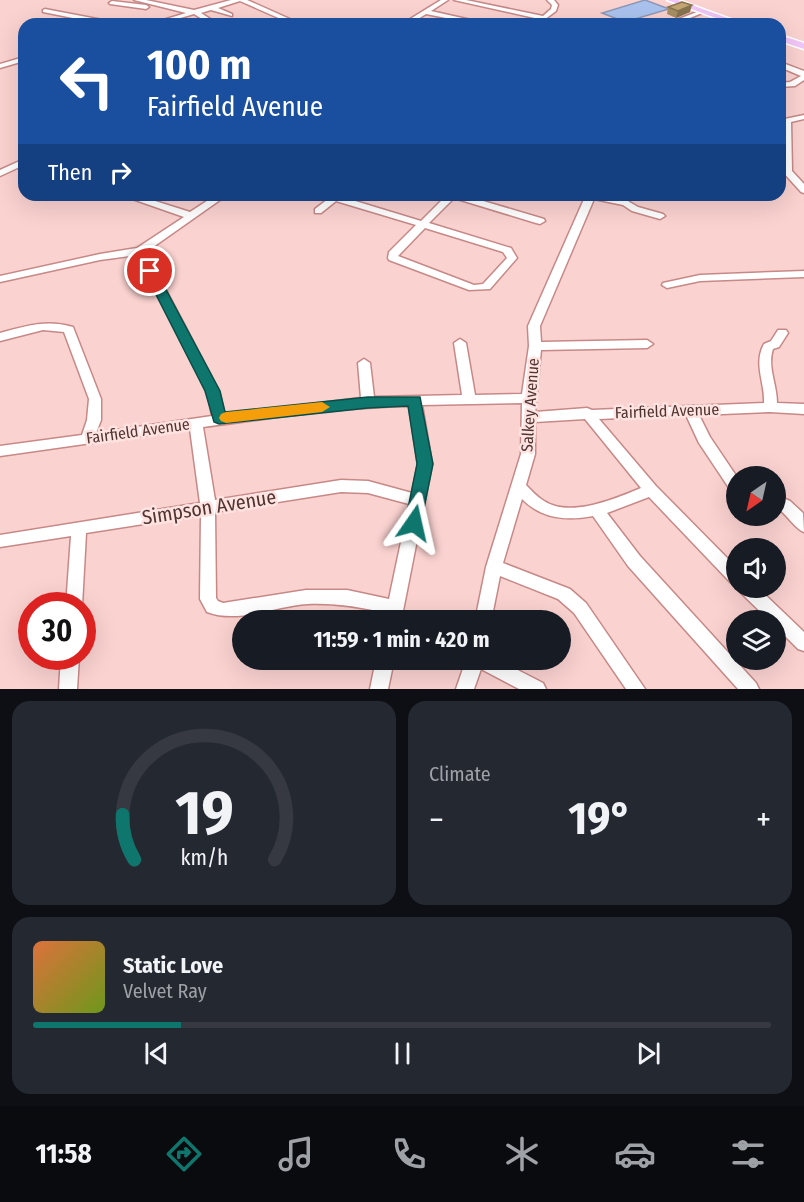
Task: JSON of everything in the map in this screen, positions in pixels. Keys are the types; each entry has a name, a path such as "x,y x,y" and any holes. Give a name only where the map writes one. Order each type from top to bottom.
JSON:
{"main road":[{"path":"671,0 723,18"},
{"path":"786,40 804,46"}],"street":[{"path":"137,0 197,13 205,18"},
{"path":"222,0 237,1 282,18"},
{"path":"416,18 445,0"},
{"path":"457,0 545,18 554,10 555,5 550,0"},
{"path":"176,18 237,1"},
{"path":"112,3 188,15"},
{"path":"213,8 231,15"},
{"path":"45,11 82,18"},
{"path":"691,18 704,11"},
{"path":"426,12 456,18"},
{"path":"0,66 18,61"},
{"path":"786,67 804,75 792,84 786,84"},
{"path":"786,121 804,117"},
{"path":"786,154 787,171 804,190"},
{"path":"0,173 18,165"},
{"path":"145,201 192,216"},
{"path":"0,279 100,257 140,251 214,201"},
{"path":"318,211 328,201"},
{"path":"349,201 424,224 507,250 512,258 486,287 479,288 393,258 393,254 424,224 446,201"},
{"path":"473,201 540,220"},
{"name":"Salkey Avenue","path":"485,610 494,567 528,454 528,398 535,346 534,326 587,201"},
{"path":"617,201 660,216"},
{"path":"140,251 213,391 219,418"},
{"path":"667,285 699,278 804,274"},
{"path":"0,337 47,325 69,330 95,399 94,420 87,438"},
{"path":"770,407 770,386 763,363 768,347 775,344 782,333"},
{"path":"460,343 469,399"},
{"path":"535,346 647,344"},
{"path":"364,363 368,402"},
{"name":"Fairfield Avenue","path":"0,451 219,418 368,402 528,398"},
{"path":"395,610 425,464 415,401"},
{"name":"Fairfield Avenue","path":"529,417 770,407 804,409"},
{"path":"690,410 704,439 726,472"},
{"path":"587,413 651,490 726,567"},
{"path":"196,423 208,506 208,599 213,607 222,610 306,597 347,597 381,610"},
{"name":"Simpson Avenue","path":"0,541 341,486 368,487 418,501"},
{"path":"519,487 537,505 546,510 558,512 597,511 651,490"},
{"path":"786,505 796,513 804,526"},
{"path":"597,511 634,561 750,689"},
{"path":"75,592 79,528"},
{"path":"494,567 564,594 580,608 636,689"},
{"path":"757,598 804,643"},
{"path":"68,689 69,670"},
{"path":"379,689 383,670"},
{"path":"465,689 472,670"},
{"path":"500,670 537,689"}],"water":[{"path":"645,0 669,9 639,18 615,18 602,13"}],"building":[{"path":"682,2 692,5 678,11 668,7"}],"slow traffic":[{"path":"226,418 322,407"}],"route":[{"path":"150,271 213,391 219,418 368,402 415,401 425,464 414,523"}]}
